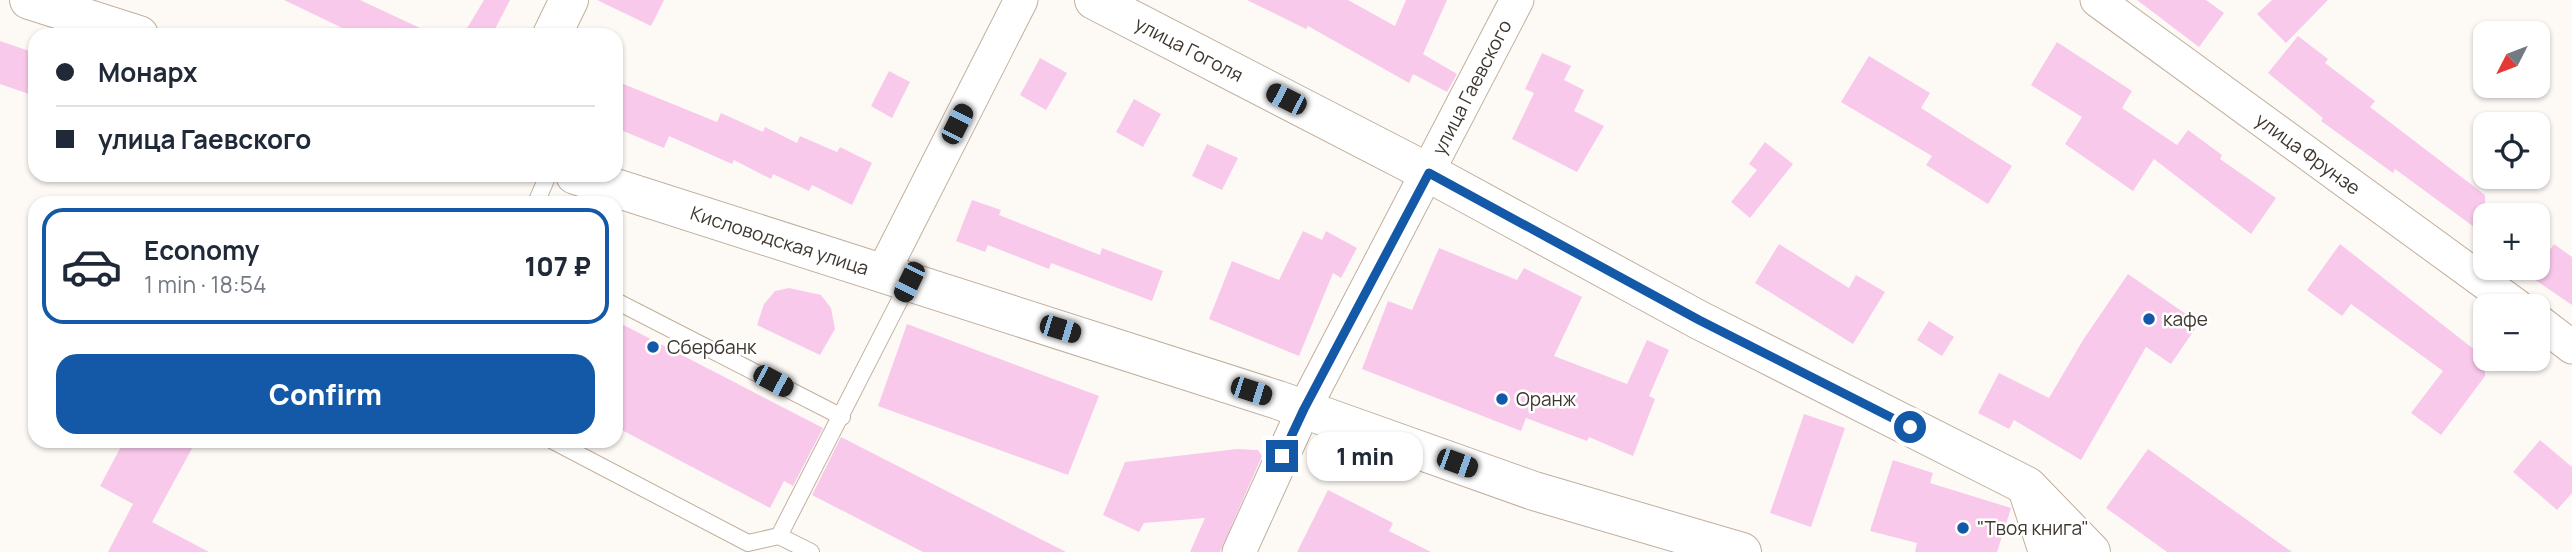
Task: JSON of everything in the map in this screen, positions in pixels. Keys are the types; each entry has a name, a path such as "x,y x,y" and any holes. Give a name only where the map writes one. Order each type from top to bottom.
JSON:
{"street":[{"path":"29,0 117,28"},
{"path":"555,28 569,0"},
{"path":"895,278 1021,0"},
{"name":"улица Гоголя","path":"1094,0 1429,173 1699,320 2027,486 2091,552"},
{"name":"улица Гаевского","path":"1239,552 1304,409 1517,0"},
{"name":"улица Фрунзе","path":"2097,0 2501,294"},
{"name":"Кисловодская улица","path":"597,182 1304,409 1534,491 1742,552"},
{"path":"2550,330 2572,347"},
{"path":"2027,486 2048,552"}],"lane":[{"path":"779,536 842,417 895,278"},
{"path":"623,305 842,417"},
{"path":"566,448 748,543 779,536 811,552"}],"building":[{"path":"284,0 360,0 420,28 342,28"},
{"path":"484,0 510,0 496,28 467,28"},
{"path":"597,0 664,0 651,26"},
{"path":"1247,0 1348,0 1395,26 1406,0 1447,0 1423,54 1457,74 1447,92 1413,74 1409,83 1308,26 1306,29"},
{"path":"2137,0 2206,0 2224,13 2199,47"},
{"path":"2272,0 2328,0 2286,43 2257,14"},
{"path":"2298,36 2328,59 2325,63 2375,101 2370,107 2473,186 2473,189 2485,195 2485,203 2473,203 2473,226 2395,169 2393,173 2321,121 2323,118 2268,73"},
{"path":"0,41 28,51 28,94 0,84"},
{"path":"2057,42 2132,91 2122,108 2177,145 2188,130 2222,155 2220,159 2276,198 2251,234 2154,159 2133,191 2065,144 2082,117 2031,85"},
{"path":"1542,53 1571,66 1564,80 1584,90 1574,111 1604,126 1577,172 1512,139 1534,93 1525,89"},
{"path":"1869,56 1930,93 1921,108 2012,166 1988,204 1926,165 1932,156 1841,102"},
{"path":"1040,58 1067,73 1046,110 1020,95"},
{"path":"889,71 910,82 892,118 871,106"},
{"path":"623,84 717,122 721,113 763,132 765,127 797,143 800,136 837,152 840,147 872,163 852,205 812,185 809,191 773,174 771,179 734,160 732,164 669,136 664,148 623,131"},
{"path":"1134,99 1161,114 1143,147 1116,132"},
{"path":"1765,142 1793,164 1750,218 1731,202 1757,170 1749,164"},
{"path":"1207,144 1238,158 1222,190 1192,176"},
{"path":"972,200 1001,210 999,215 1100,255 1102,248 1163,271 1152,301 1051,263 1049,269 988,245 985,252 956,241"},
{"path":"1303,231 1322,240 1326,231 1357,248 1341,278 1333,273 1299,356 1209,319 1232,261 1279,280"},
{"path":"1779,244 1849,288 1856,275 1885,292 1853,344 1755,283"},
{"path":"2340,244 2473,349 2473,371 2485,371 2485,376 2441,435 2411,413 2443,371 2351,304 2342,316 2307,290"},
{"path":"2554,244 2572,257 2572,305 2535,280 2550,280 2550,250"},
{"path":"1439,248 1517,280 1524,268 1582,297 1554,356 1627,384 1647,340 1669,350 1649,396 1655,399 1633,456 1589,437 1587,441 1526,418 1521,431 1362,369 1388,301 1412,310"},
{"path":"2128,274 2199,323 2171,364 2146,347 2081,460 2014,420 2009,429 1978,413 1999,373 2049,398 2083,340"},
{"path":"789,288 821,295 831,308 835,329 820,355 757,325 764,304 775,291"},
{"path":"1929,321 1954,337 1942,356 1917,340"},
{"path":"907,324 1099,396 1068,475 878,406"},
{"path":"623,325 823,428 793,486 784,481 770,508 623,431"},
{"path":"1804,414 1845,428 1811,527 1770,513"},
{"path":"841,437 1066,552 923,552 812,495"},
{"path":"2540,440 2572,467 2572,493 2557,510 2513,472"},
{"path":"120,448 192,448 152,522 209,552 108,552 133,504 100,486"},
{"path":"1237,449 1258,450 1262,456 1220,552 1190,552 1205,518 1144,523 1139,532 1103,515 1125,462"},
{"path":"2148,449 2292,552 2167,552 2106,508"},
{"path":"1893,460 1933,473 1930,483 2011,508 1997,552 1915,552 1917,543 1870,531"},
{"path":"1328,490 1393,523 1389,531 1431,552 1297,552"}],"place":[{"name":"кафе","path":"2149,319"},
{"name":"Сбербанк","path":"653,347"},
{"name":"Оранж","path":"1502,399"},
{"name":"\"Твоя книга\"","path":"1963,528"}],"route":[{"path":"1282,456 1304,409 1429,173 1699,320 1910,427"}]}
